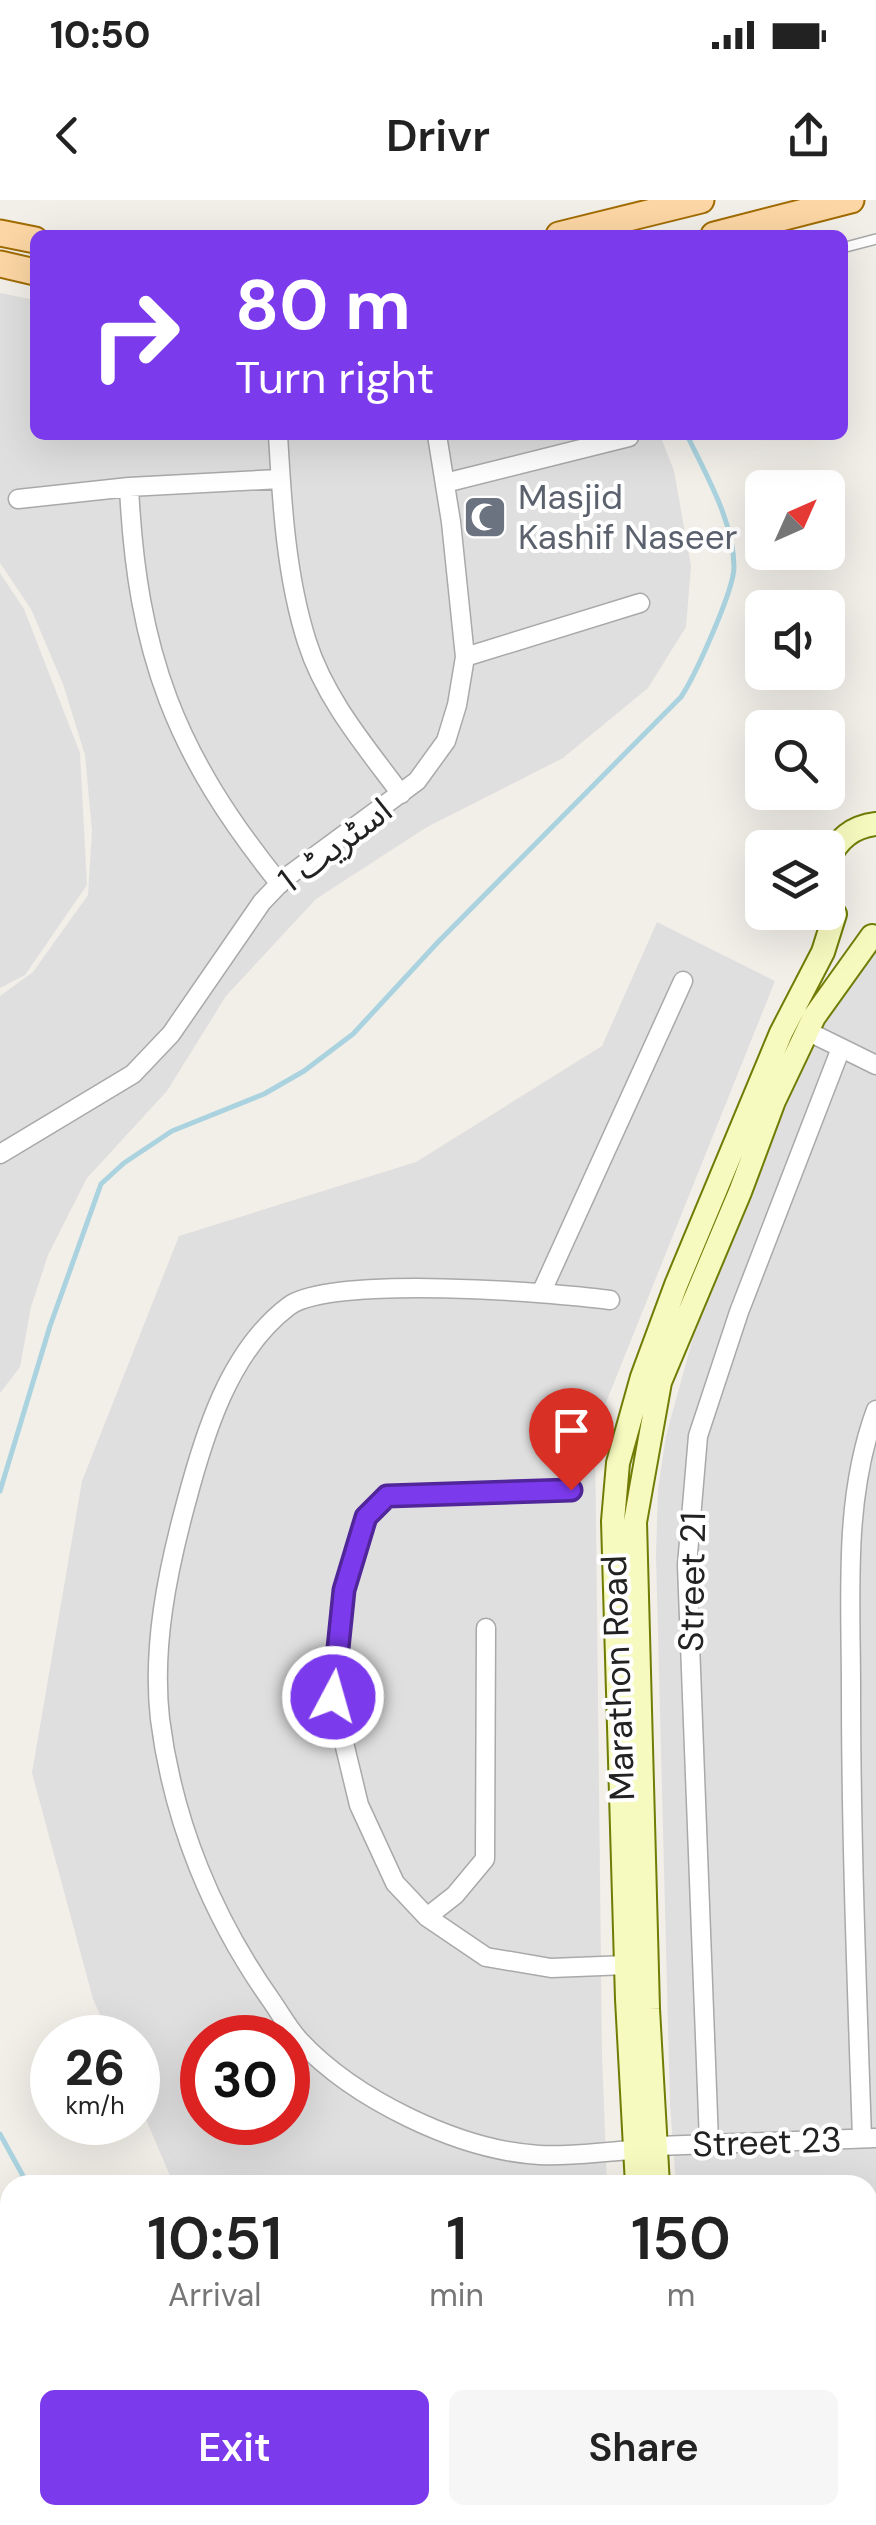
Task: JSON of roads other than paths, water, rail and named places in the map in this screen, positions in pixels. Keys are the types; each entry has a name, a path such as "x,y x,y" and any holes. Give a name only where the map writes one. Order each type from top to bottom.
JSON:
{"main road":[{"path":"579,230 701,200"},
{"path":"734,230 851,200"},
{"path":"0,233 30,239"},
{"path":"0,264 30,271"},
{"path":"845,837 876,824"},
{"path":"845,923 874,936"},
{"name":"Marathon Road","path":"655,2175 648,2148 626,1965 614,1520 618,1463 642,1378 676,1285 780,1033 823,952 827,930"},
{"name":"Marathon Road","path":"641,2175 648,2148 648,2009 635,1522 660,1382 774,1100 807,1031 852,961 874,936"}],"street":[{"path":"278,440 287,554 308,646 348,724 402,794"},
{"name":"اسٹریٹ 1","path":"0,1154 133,1074 171,1034 254,914 280,884 402,794 417,781 446,741 465,657 438,440"},
{"path":"445,484 617,440"},
{"path":"18,499 129,487 280,479"},
{"path":"129,487 132,560 145,631 167,700 196,766 225,812 280,884"},
{"path":"465,657 640,603"},
{"path":"542,1291 683,981"},
{"path":"807,1031 876,1065"},
{"name":"Street 21","path":"709,2142 687,1565 698,1436 739,1312 841,1048"},
{"name":"Street 23","path":"610,1300 542,1291 340,1290 291,1304 250,1347 230,1382 198,1458 173,1550 158,1639 160,1718 174,1793 206,1891 248,1968 299,2040 363,2094 438,2131 539,2155 709,2142 869,2138"},
{"path":"869,2138 851,1818 852,1506 863,1446 876,1410"},
{"path":"571,1490 387,1496 366,1517 344,1590 333,1697 359,1805 394,1883 426,1917 486,1957 551,1968 626,1965"},
{"path":"426,1917 455,1895 485,1859 486,1628"}],"lane":[{"path":"848,246 876,239"}],"waterway":[{"path":"0,1491 50,1326 101,1184 124,1163 172,1131 264,1094 304,1071 353,1034 439,941 681,697 713,633 734,567 724,516 689,440"},
{"path":"0,2134 23,2175"}],"place":[{"name":"Masjid Kashif Naseer","path":"485,517"}]}
